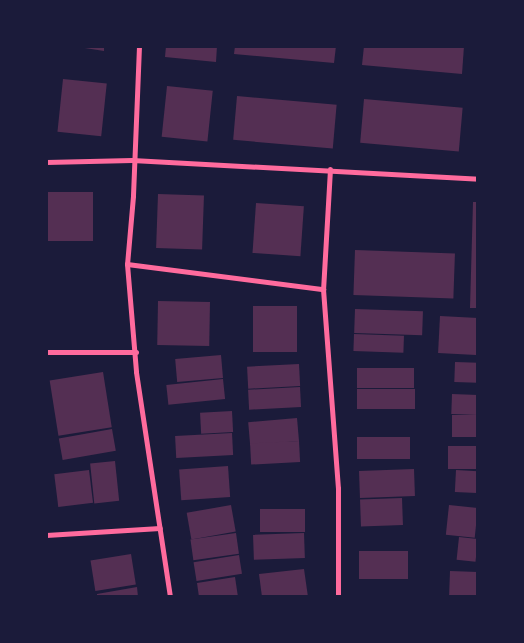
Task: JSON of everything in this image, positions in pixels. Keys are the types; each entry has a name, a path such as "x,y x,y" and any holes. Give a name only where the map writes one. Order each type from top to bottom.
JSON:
{"street":[{"path":"139,46 132,160 133,196 127,264 136,352 136,372 170,597"},
{"path":"46,162 132,160 330,169 478,179"},
{"path":"330,169 323,289 338,488 338,597"},
{"path":"127,264 323,289"},
{"path":"46,352 136,352"},
{"path":"46,535 160,528"}],"building":[{"path":"72,46 104,46 104,51"},
{"path":"166,46 217,46 216,62 165,57"},
{"path":"235,46 336,46 334,63 234,54"},
{"path":"364,46 464,46 462,74 362,65"},
{"path":"63,79 107,84 101,136 57,132"},
{"path":"167,86 213,91 207,142 162,137"},
{"path":"237,96 337,105 333,149 233,140"},
{"path":"364,99 463,108 459,151 360,143"},
{"path":"46,192 93,192 93,241 46,241"},
{"path":"158,194 204,196 202,250 156,248"},
{"path":"473,202 478,202 478,308 470,308"},
{"path":"256,203 304,206 300,256 253,253"},
{"path":"355,250 455,253 453,298 353,295"},
{"path":"158,301 210,302 209,346 157,345"},
{"path":"253,306 297,306 297,352 253,352"},
{"path":"355,309 423,311 422,335 354,333"},
{"path":"440,316 478,318 476,355 438,353"},
{"path":"354,334 404,336 403,353 353,351"},
{"path":"221,355 223,378 177,382 175,359"},
{"path":"455,362 478,363 477,383 454,382"},
{"path":"299,364 300,386 248,389 247,367"},
{"path":"357,368 414,368 414,388 357,388"},
{"path":"103,372 112,427 58,436 50,380"},
{"path":"223,379 225,399 168,405 166,385"},
{"path":"300,387 301,407 249,410 248,390"},
{"path":"357,389 415,389 415,409 357,409"},
{"path":"452,394 478,395 477,415 451,414"},
{"path":"232,411 233,432 201,434 200,413"},
{"path":"452,415 478,415 478,437 452,437"},
{"path":"297,418 299,441 250,445 248,422"},
{"path":"112,429 116,451 63,460 59,438"},
{"path":"232,433 233,455 176,458 175,436"},
{"path":"357,437 410,437 410,459 357,459"},
{"path":"299,441 300,462 251,465 250,444"},
{"path":"448,446 478,446 478,469 448,469"},
{"path":"115,461 119,501 94,503 90,464"},
{"path":"228,466 230,497 181,500 179,469"},
{"path":"414,469 415,496 360,498 359,471"},
{"path":"89,470 93,503 58,507 54,474"},
{"path":"456,470 478,471 477,493 455,492"},
{"path":"402,498 403,525 361,526 360,499"},
{"path":"231,505 236,532 191,539 187,513"},
{"path":"449,505 478,508 475,538 446,535"},
{"path":"260,509 305,509 305,532 260,532"},
{"path":"236,533 239,554 193,560 190,539"},
{"path":"304,533 305,558 254,560 253,535"},
{"path":"459,537 478,539 475,562 457,560"},
{"path":"359,551 408,551 408,579 359,579"},
{"path":"131,554 136,585 95,591 91,560"},
{"path":"239,555 242,574 197,581 194,562"},
{"path":"304,569 308,597 262,597 259,574"},
{"path":"450,571 478,572 477,597 449,597"},
{"path":"235,577 238,597 199,597 197,583"},
{"path":"137,587 138,597 97,597 97,594"}]}
